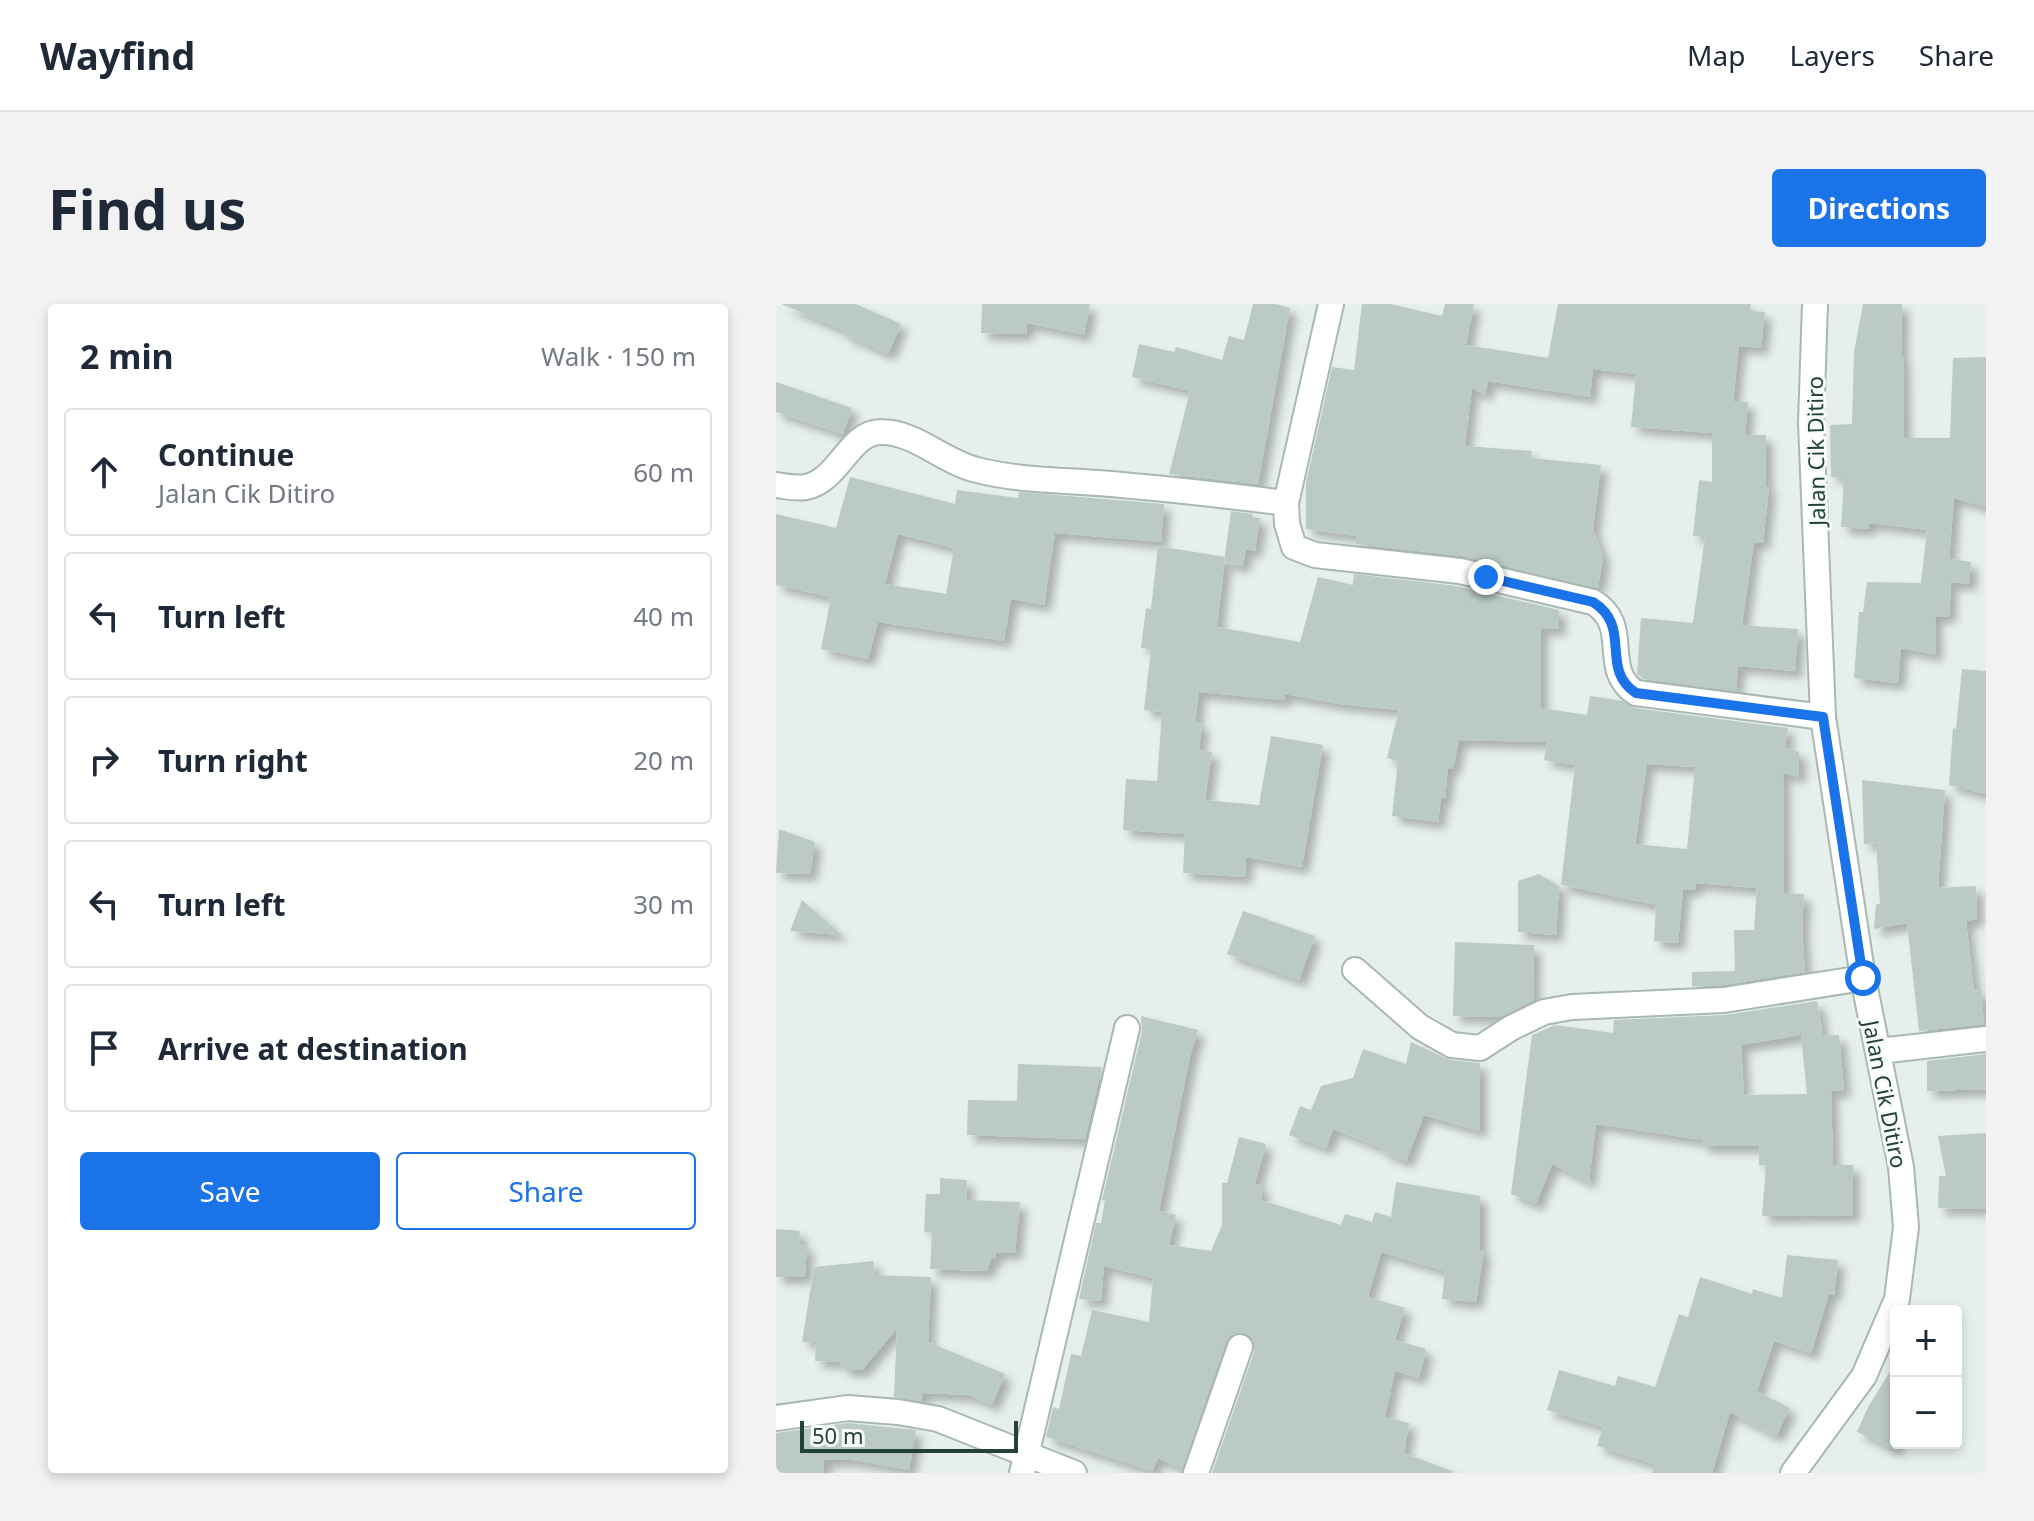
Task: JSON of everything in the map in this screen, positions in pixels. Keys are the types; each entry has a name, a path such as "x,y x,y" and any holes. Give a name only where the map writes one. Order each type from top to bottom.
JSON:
{"street":[{"path":"1331,304 1286,503 1287,524 1294,547 1315,555 1460,571 1593,602 1607,610 1612,624 1618,671 1623,685 1636,693 1823,717"},
{"name":"Jalan Cik Ditiro","path":"1793,1473 1864,1376 1897,1299 1906,1227 1901,1167 1863,978 1823,717 1811,423 1815,304"},
{"path":"776,485 805,487 824,480 861,437 877,431 897,432 976,470 1008,476 1170,489 1286,503"},
{"path":"1355,970 1420,1027 1452,1045 1480,1048 1544,1012 1572,1007 1724,1000 1863,978"},
{"path":"1023,1464 1127,1028"},
{"path":"1879,1051 1986,1039"},
{"path":"1196,1473 1240,1347"},
{"path":"776,1418 848,1408 938,1419 1023,1464 1074,1473"}],"building":[{"path":"781,304 856,304 901,324 888,354 843,334 845,331"},
{"path":"982,304 1090,304 1084,335 1027,323 1026,334 981,333"},
{"path":"1253,304 1290,308 1258,484 1169,474 1190,391 1132,377 1139,344 1174,352 1176,347 1222,360 1229,336 1244,340"},
{"path":"1362,304 1390,304 1442,316 1445,304 1474,304 1466,345 1548,358 1558,304 1751,304 1750,311 1765,312 1761,348 1739,346 1733,401 1748,402 1745,435 1766,435 1766,487 1769,488 1763,543 1754,542 1742,625 1798,629 1795,671 1738,666 1736,691 1643,679 1637,674 1641,618 1693,623 1705,537 1693,536 1699,480 1712,482 1712,433 1631,427 1636,374 1593,369 1590,397 1488,381 1485,395 1472,388 1465,446 1532,451 1531,458 1601,465 1593,529 1603,557 1598,588 1463,556 1356,544 1356,536 1306,529 1306,483 1332,367 1354,370"},
{"path":"1863,304 1902,304 1904,438 1950,438 1953,358 1986,357 1986,507 1954,498 1949,559 1971,562 1969,584 1951,582 1949,617 1935,616 1936,655 1901,648 1898,683 1854,678 1859,612 1863,612 1867,582 1921,583 1927,530 1869,523 1869,529 1841,527 1844,477 1831,477 1830,425 1852,424 1854,352"},
{"path":"776,382 852,408 843,434 776,412"},
{"path":"850,477 955,504 957,490 1018,498 1019,492 1164,504 1161,542 1055,533 1044,605 1011,599 1004,641 878,622 868,659 821,649 831,597 776,585 776,514 836,528","holes":["898,534 954,548 946,594 885,584"]},
{"path":"1231,511 1260,518 1255,551 1246,549 1243,566 1224,562"},
{"path":"1158,546 1225,557 1217,627 1300,642 1318,577 1353,585 1354,574 1457,586 1559,610 1559,629 1541,628 1541,708 1587,715 1590,696 1623,701 1634,708 1788,728 1785,748 1799,752 1799,777 1783,773 1784,893 1804,894 1802,929 1805,972 1722,985 1692,986 1692,972 1735,971 1734,930 1754,930 1757,888 1696,883 1695,890 1683,889 1678,943 1654,941 1656,905 1561,885 1575,765 1544,760 1547,742 1459,740 1453,769 1448,768 1445,798 1441,798 1438,822 1392,816 1398,761 1387,758 1399,710 1285,694 1284,700 1199,692 1195,722 1202,724 1199,750 1212,752 1205,800 1259,805 1271,736 1323,745 1302,867 1246,857 1245,877 1183,873 1185,834 1123,830 1126,779 1157,781 1162,712 1144,710 1151,649 1141,648 1146,608 1151,609","holes":["1647,764 1695,767 1687,849 1635,844"]},
{"path":"1962,669 1986,671 1986,794 1949,785"},
{"path":"1862,780 1945,790 1938,888 1976,886 1977,919 1966,921 1974,991 1981,990 1984,1024 1919,1031 1907,923 1874,929 1876,904 1880,904 1876,843 1864,844"},
{"path":"779,829 815,842 810,874 776,873"},
{"path":"1539,874 1559,886 1556,935 1518,932 1518,881"},
{"path":"802,900 842,935 790,931"},
{"path":"1243,911 1315,936 1299,980 1227,954"},
{"path":"1455,942 1534,945 1533,1001 1500,1017 1453,1016"},
{"path":"1817,1001 1823,1036 1839,1035 1844,1090 1831,1091 1833,1165 1853,1165 1853,1215 1762,1216 1766,1165 1759,1165 1759,1146 1702,1146 1702,1140 1596,1124 1589,1182 1552,1164 1536,1204 1511,1194 1532,1035 1555,1025 1613,1033 1614,1020 1725,1015","holes":["1801,1035 1807,1094 1744,1095 1741,1045"]},
{"path":"1141,1016 1198,1030 1159,1211 1176,1215 1169,1245 1211,1251 1222,1225 1222,1183 1227,1183 1239,1137 1266,1144 1255,1184 1262,1185 1261,1200 1341,1225 1345,1214 1372,1222 1375,1212 1391,1217 1396,1182 1480,1196 1480,1250 1484,1250 1476,1302 1442,1299 1445,1271 1381,1252 1368,1297 1405,1308 1395,1340 1426,1349 1419,1378 1395,1371 1385,1417 1409,1423 1404,1453 1452,1473 1212,1473 1254,1352 1252,1338 1244,1333 1231,1335 1226,1342 1182,1469 1158,1458 1152,1471 1046,1437 1053,1407 1059,1409 1071,1354 1081,1356 1092,1310 1149,1322 1153,1278 1104,1266 1101,1301 1079,1299 1096,1223 1101,1223 1105,1201 1102,1200 1142,1031"},
{"path":"1411,1042 1450,1060 1480,1063 1480,1131 1424,1115 1406,1161 1333,1129 1326,1148 1289,1135 1300,1106 1311,1110 1321,1086 1353,1078 1363,1049 1406,1064"},
{"path":"1986,1054 1986,1089 1927,1091 1927,1061"},
{"path":"1018,1064 1102,1067 1085,1139 967,1135 968,1100 1017,1101"},
{"path":"1986,1133 1986,1209 1938,1208 1939,1176 1946,1176 1938,1136"},
{"path":"940,1178 967,1180 966,1200 1020,1202 1015,1253 996,1252 996,1259 991,1259 987,1271 930,1269 932,1233 924,1232 926,1194 940,1194"},
{"path":"776,1229 800,1231 799,1244 807,1244 805,1277 776,1277"},
{"path":"1787,1255 1838,1260 1834,1295 1829,1294 1811,1353 1774,1341 1757,1391 1790,1408 1776,1436 1730,1412 1712,1473 1652,1473 1655,1464 1597,1446 1603,1427 1547,1410 1559,1370 1615,1386 1618,1376 1655,1387 1679,1314 1688,1317 1700,1277 1752,1294 1753,1289 1782,1298"},
{"path":"874,1261 873,1275 931,1277 928,1342 1005,1374 992,1405 969,1395 923,1393 921,1401 894,1397 897,1328 862,1370 845,1370 840,1362 815,1361 816,1342 802,1342 814,1267"},
{"path":"1890,1372 1890,1447 1857,1432"},
{"path":"848,1423 916,1430 909,1470 853,1460 824,1460 824,1473 776,1473 776,1433"}],"route":[{"path":"1486,577 1593,602 1607,610 1612,624 1618,671 1623,685 1636,693 1823,717 1863,978"}]}
